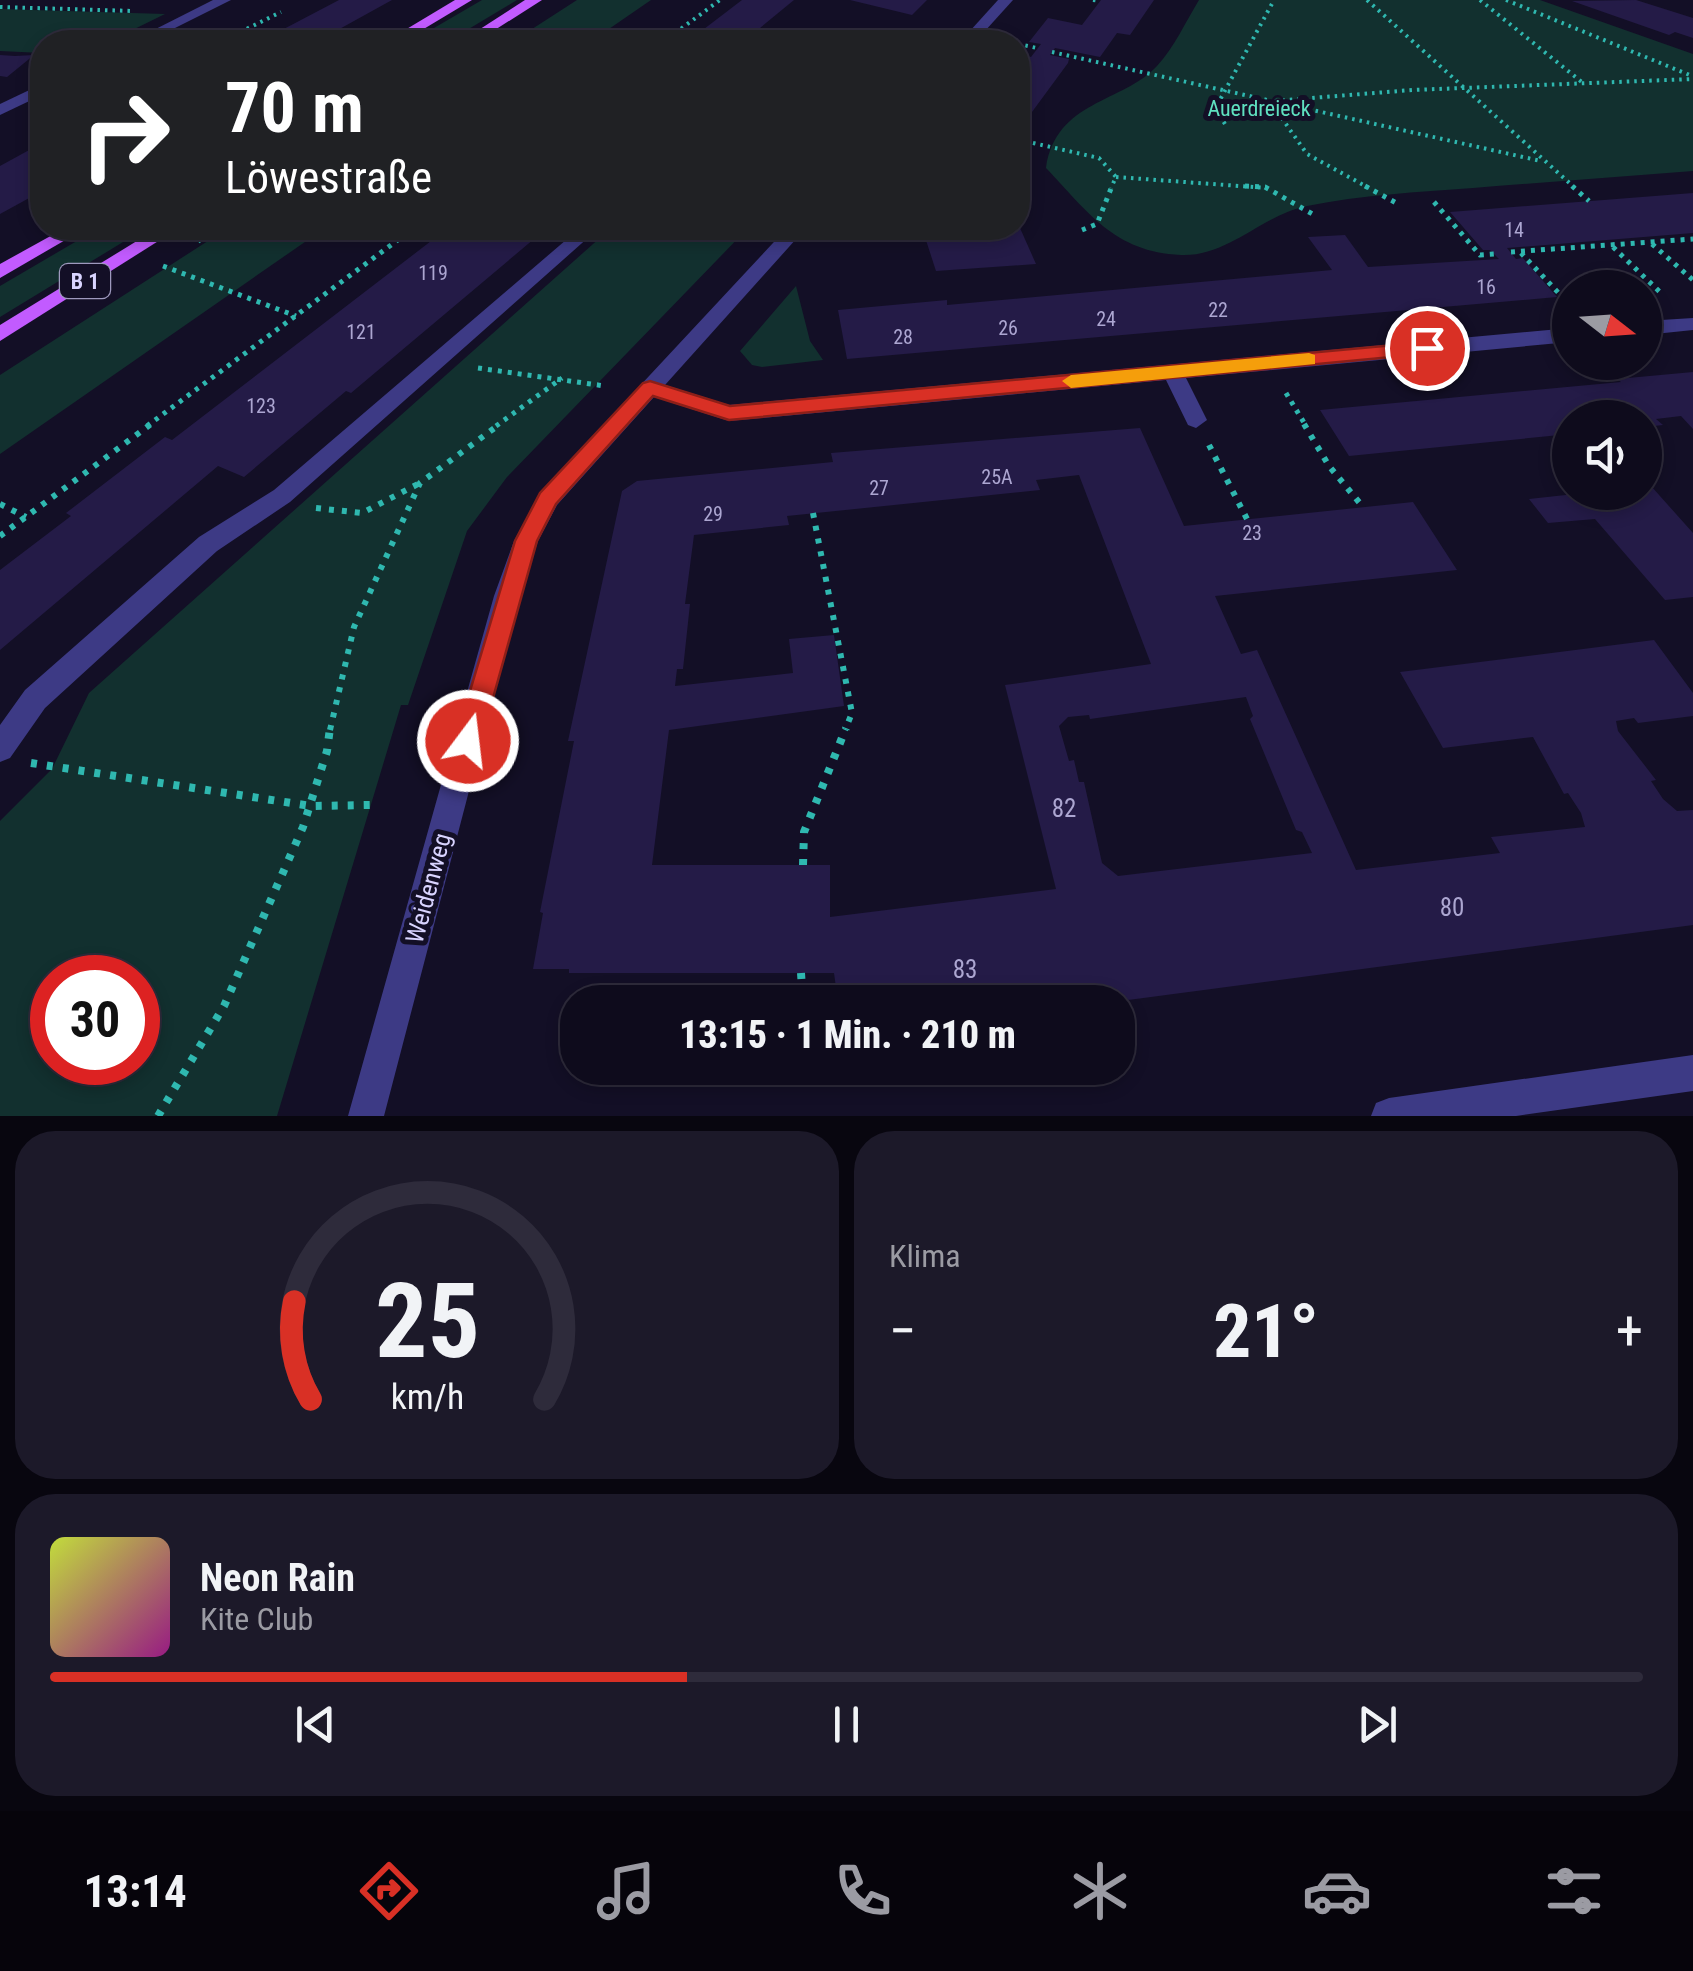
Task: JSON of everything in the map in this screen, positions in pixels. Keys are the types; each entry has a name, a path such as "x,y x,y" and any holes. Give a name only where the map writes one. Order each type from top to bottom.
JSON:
{"main road":[{"path":"413,30 465,0"},
{"path":"486,30 535,0"},
{"name":"B 1","path":"0,272 55,240"},
{"name":"B 1","path":"0,334 151,240"}],"street":[{"path":"162,30 224,0"},
{"path":"978,30 1006,0"},
{"path":"0,110 30,95"},
{"path":"9,754 35,699 193,557 282,496 576,240"},
{"name":"Weidenweg","path":"366,1116 498,628 526,541 548,499 786,240"},
{"path":"1662,327 1693,324"},
{"path":"650,388 729,413 1552,337"},
{"path":"1173,372 1196,420"},
{"path":"1389,1116 1693,1073"}],"path":[{"path":"680,30 720,0"},
{"path":"1093,0 1100,1"},
{"path":"1225,124 1214,109 1274,0"},
{"path":"1367,0 1541,162 1589,201"},
{"path":"1480,0 1583,83"},
{"path":"1506,0 1693,78"},
{"path":"0,7 167,12 188,18"},
{"path":"244,30 281,12"},
{"path":"702,14 716,17"},
{"path":"1030,47 1037,48"},
{"path":"1052,52 1541,162"},
{"path":"1274,101 1693,78"},
{"path":"1274,101 1274,107 1307,154 1400,204"},
{"path":"1033,143 1099,158 1116,177 1265,186 1316,216"},
{"path":"1082,230 1097,224 1116,177"},
{"path":"1434,202 1480,255 1494,254"},
{"path":"1511,252 1693,239"},
{"path":"0,536 397,240"},
{"path":"1651,243 1693,280"},
{"path":"1612,246 1663,295"},
{"path":"1520,252 1552,286"},
{"path":"162,265 296,316"},
{"path":"439,360 605,386"},
{"path":"302,503 341,513 362,513 420,483 562,378"},
{"path":"1283,388 1329,466 1363,507"},
{"path":"1196,420 1247,519"},
{"path":"158,1116 224,1006 311,806 354,627 420,483"},
{"path":"0,504 26,517"},
{"path":"803,865 804,832 852,713 813,513"},
{"path":"9,754 52,769 311,806 371,806"},
{"path":"801,972 802,985"}],"green space":[{"path":"482,0 517,0 467,30 431,30"},
{"path":"577,0 651,0 607,30 531,30"},
{"name":"Auerdreieck","path":"1199,0 1540,0 1693,54 1693,171 1348,199 1291,211 1230,243 1198,254 1158,252 1138,246 1104,227 1046,168 1052,146 1063,129 1092,105 1127,88 1157,66"},
{"path":"0,9 165,14 132,30 30,30 30,52 0,51"},
{"path":"79,240 126,240 0,317 0,286"},
{"path":"209,240 308,240 0,454 0,375"},
{"path":"598,240 736,240 507,477 467,531 408,705 401,705 277,1116 0,1116 0,821 52,769 89,693"},
{"path":"796,286 810,341 823,360 752,365 740,351"}],"building":[{"path":"339,0 392,0 338,30 282,30"},
{"path":"742,0 794,0 758,30 703,30"},
{"path":"850,0 927,0 912,15"},
{"path":"1101,0 1154,0 1130,35 1117,33 1100,57 1055,48 1050,55 1069,59 1068,63 1030,115 1030,57 1041,44 1030,41 1048,18 1082,25"},
{"path":"1636,0 1693,18 1693,38 1675,32 1669,35 1572,1"},
{"path":"0,55 30,55 7,77 0,76"},
{"path":"30,150 30,198 0,214 0,166"},
{"path":"1693,193 1693,233 1507,248 1516,259 1523,258 1552,291 1552,297 847,359 838,310 947,300 947,305 1332,270 1308,237 1345,235 1368,267 1499,259 1490,250 1483,250 1450,212"},
{"path":"432,240 533,240 244,477 218,466 0,650 0,570 165,437 172,440"},
{"path":"926,240 1025,240 1036,264 936,271"},
{"path":"1693,372 1693,429 1681,416 1662,418 1662,400 1552,400 1552,436 1349,456 1320,410 1621,382 1618,380 1662,380 1662,375"},
{"path":"1140,428 1184,526 1413,502 1457,570 1215,596 1241,654 1257,650 1356,870 1500,853 1491,837 1585,827 1581,813 1568,793 1564,794 1533,737 1443,748 1400,672 1654,640 1693,693 1693,716 1638,723 1634,718 1616,721 1618,731 1656,780 1651,781 1663,799 1677,811 1693,810 1693,925 1135,999 1135,985 836,985 834,973 569,973 569,969 533,969 543,913 540,912 574,741 568,741 622,491 637,481 833,462 831,453","holes":["1079,475 1151,664 1005,685 1056,889 830,917 830,865 652,865 669,730 844,706 834,635 789,639 793,673 675,686 677,669 683,669 690,604 685,604 694,535 789,525 787,516 1040,490 1036,480","1246,697 1253,716 1250,719 1296,830 1302,832 1312,853 1118,876 1102,863 1084,782 1079,782 1074,760 1069,761 1059,726 1068,717 1089,715 1090,719"]},
{"path":"1552,496 1552,510 1662,510 1662,498 1693,533 1693,597 1665,600 1595,519 1548,523 1529,499"}],"slow traffic":[{"path":"1071,381 1309,359"}],"route":[{"path":"468,741 526,541 548,499 650,388 729,413 1427,348"}]}
